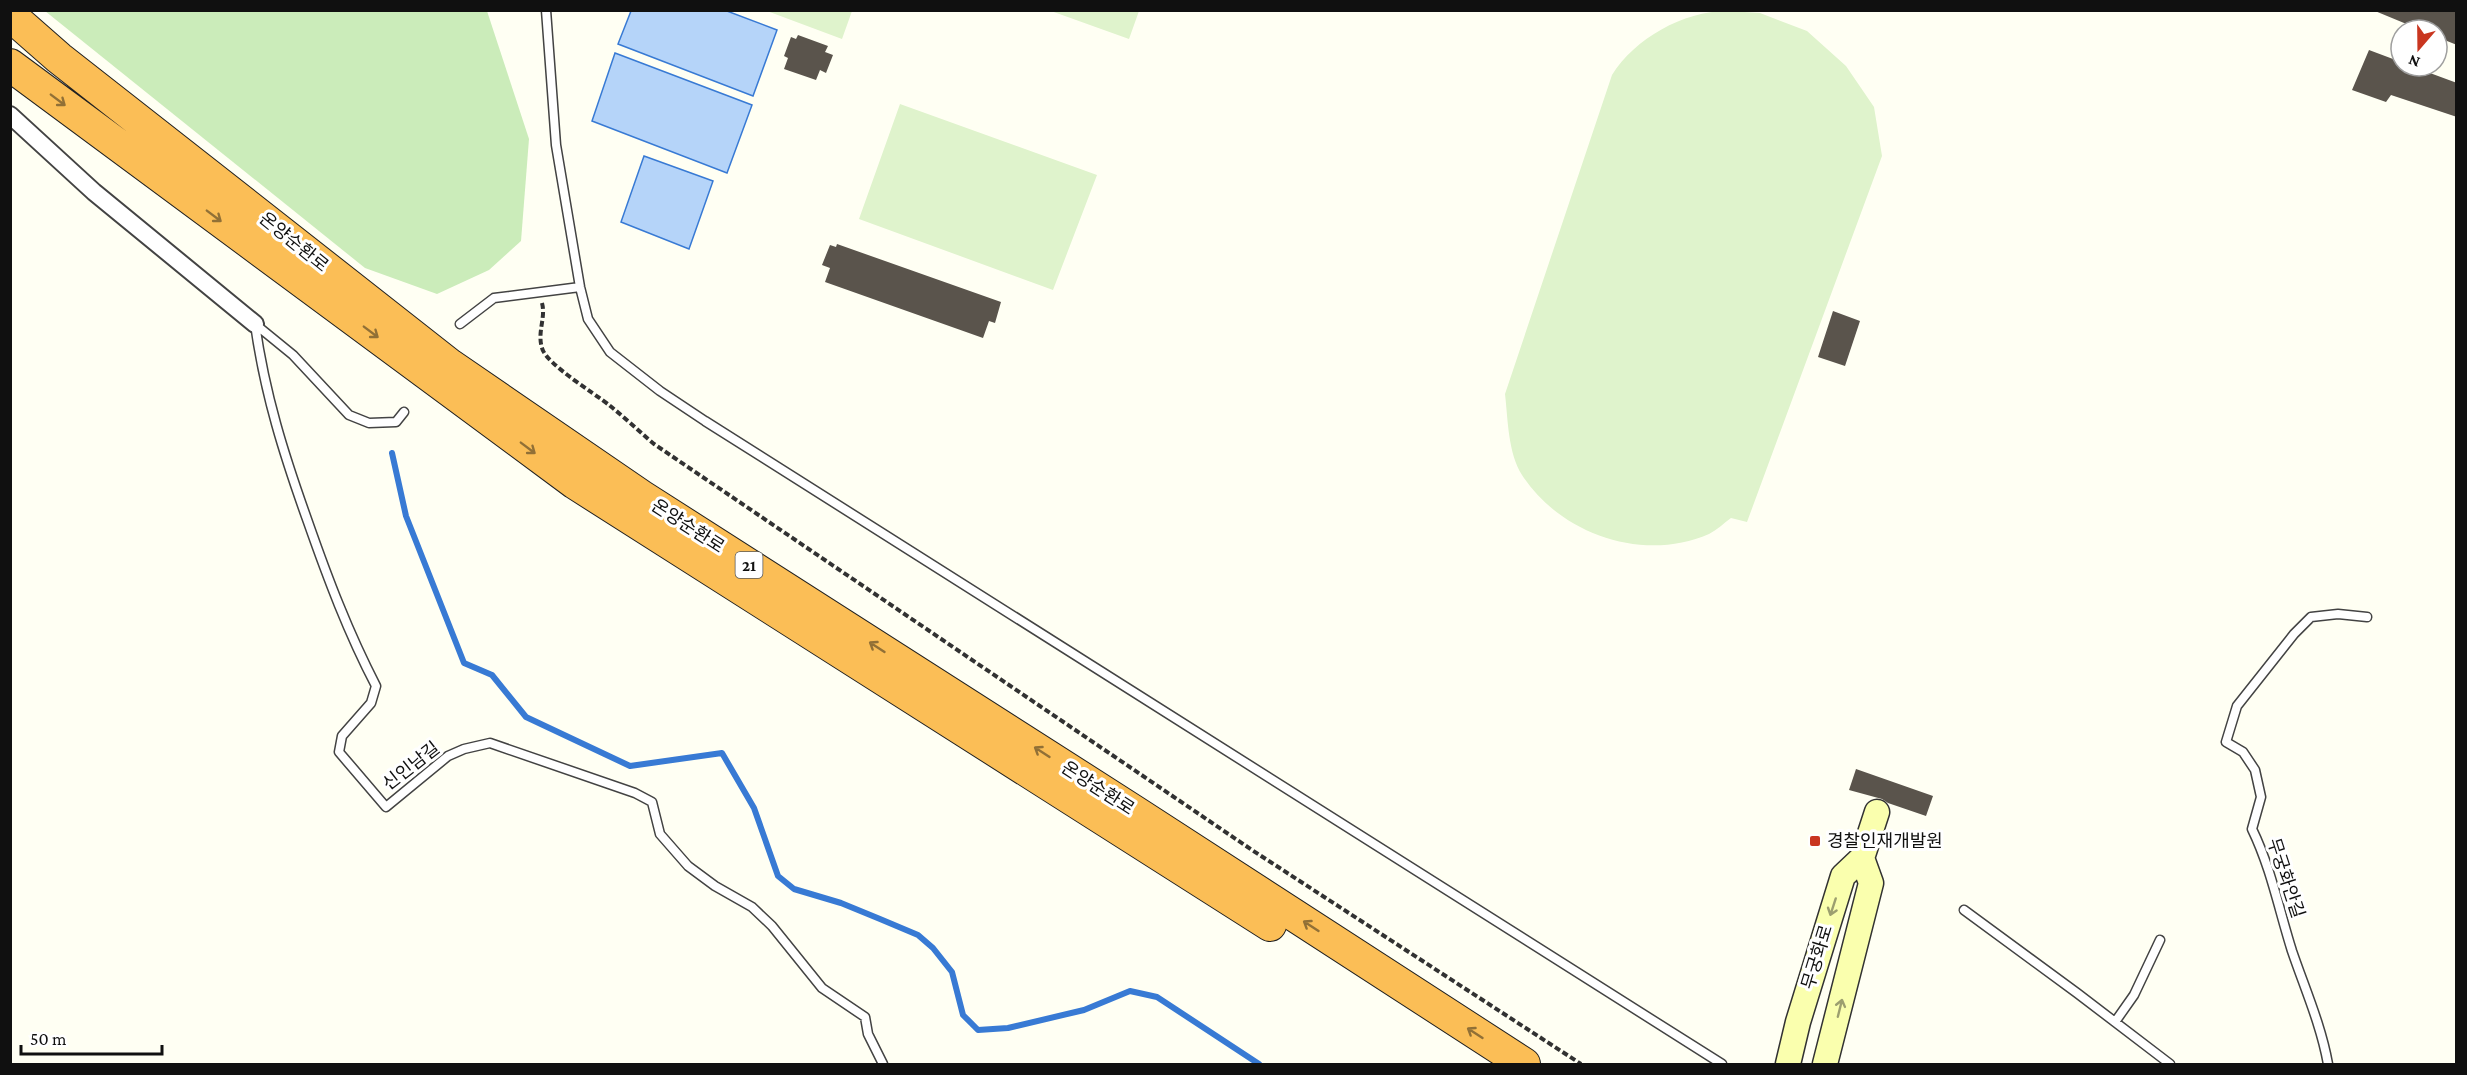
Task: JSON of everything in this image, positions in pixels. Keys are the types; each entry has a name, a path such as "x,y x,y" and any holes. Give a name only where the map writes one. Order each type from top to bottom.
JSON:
{"highway":[{"name":"온양순환로","path":"10,15 59,58 450,365 641,496 1135,812 1524,1065"},
{"name":"온양순환로","path":"10,65 575,483 1485,1065"}],"street":[{"path":"10,114 94,192 255,324"},
{"name":"무궁화로","path":"1788,1065 1798,1022 1843,876 1862,858 1877,812"},
{"name":"무궁화로","path":"1825,1065 1871,883 1862,858"}],"lane":[{"path":"546,10 556,145 580,287 588,319 610,352 660,391 1722,1065"},
{"path":"460,324 494,298 580,287"},
{"path":"255,324 293,355 349,415 369,423 396,422 404,412"},
{"name":"신인남길","path":"255,324 262,374 284,455 350,634 376,686 371,703 342,736 339,752 386,807 448,756 464,749 490,743 635,793 652,802 660,834 688,866 715,886 752,907 772,926 822,988 865,1017 868,1034 883,1065"},
{"name":"무궁화안길","path":"2328,1065 2323,1035 2303,985 2264,854 2252,829 2261,797 2255,770 2243,752 2226,742 2237,706 2294,634 2311,617 2338,614 2367,617"},
{"path":"1964,910 2170,1065"},
{"path":"2115,1022 2134,995 2160,940"}],"path":[{"path":"540,292 544,311 539,334 542,351 562,370 608,404 654,444 1242,843 1581,1065"}],"green space":[{"path":"1139,10 1129,39 1051,11"},
{"path":"45,11 487,11 529,139 521,241 489,270 437,294 365,268"},
{"path":"767,11 852,11 842,39"},
{"path":"1729,11 1760,13 1807,31 1846,66 1874,107 1882,156 1747,522 1731,518 1709,534 1684,542 1657,545 1631,544 1605,538 1580,527 1558,513 1538,496 1522,475 1514,457 1509,436 1505,394 1612,75 1634,49 1663,29 1695,15"},
{"path":"900,104 1097,175 1053,290 859,219"}],"water":[{"path":"631,11 727,11 777,30 753,96 618,44"},
{"path":"615,53 752,105 727,173 592,121"},
{"path":"644,156 713,181 689,249 621,222"}],"building":[{"path":"2457,10 2457,45 2449,42 2449,18 2392,18 2375,11"},
{"path":"798,35 828,46 825,52 833,55 826,73 820,70 816,80 784,69 788,58 784,56 791,37 796,39"},
{"path":"2369,50 2389,58 2389,78 2443,78 2457,83 2457,117 2391,95 2386,102 2352,90"},
{"path":"837,244 1001,302 995,323 989,321 983,338 825,282 830,268 822,265 830,245 836,247"},
{"path":"1833,311 1860,321 1845,366 1818,357"},
{"path":"1856,769 1933,796 1926,816 1882,799 1849,790"}],"waterway":[{"path":"392,453 406,516 464,663 492,675 526,717 630,766 722,753 754,808 778,876 794,889 841,903 918,935 933,948 952,972 963,1015 978,1030 1008,1028 1084,1010 1130,991 1157,997 1259,1064"}],"place":[{"name":"경찰인재개발원","path":"1815,841"}]}
